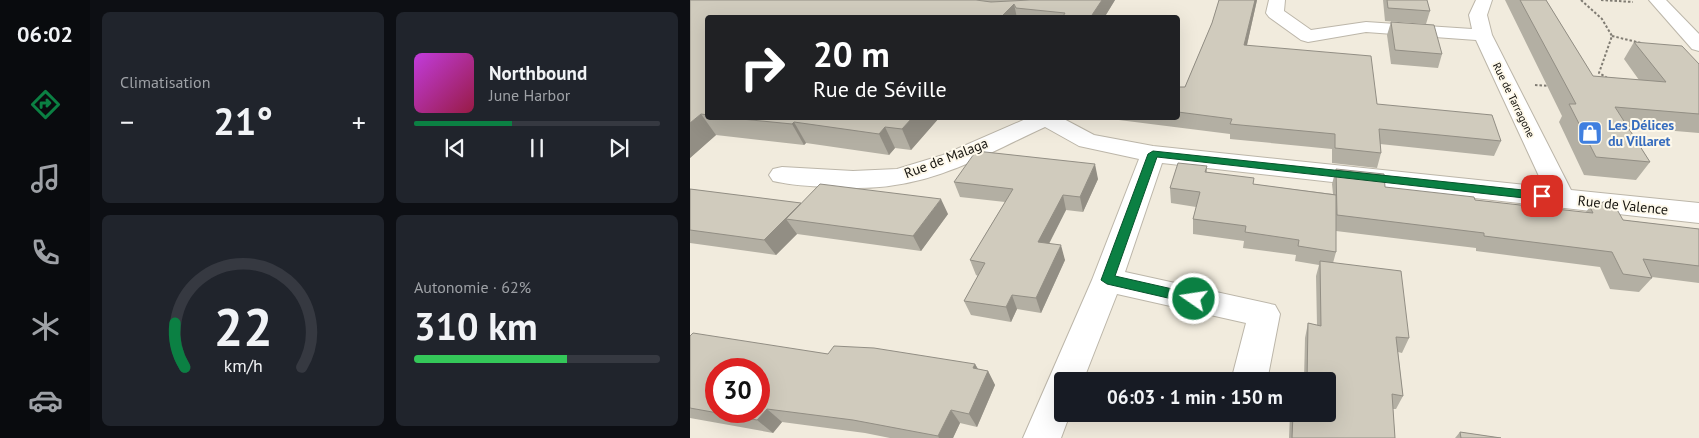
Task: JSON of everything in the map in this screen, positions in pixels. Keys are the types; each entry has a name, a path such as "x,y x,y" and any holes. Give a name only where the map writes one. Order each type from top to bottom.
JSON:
{"street":[{"path":"1277,0 1275,14 1308,36 1366,27 1483,35"},
{"name":"Rue de Tarragone","path":"1484,0 1478,15 1483,35 1562,198"},
{"path":"1659,2 1699,45"},
{"path":"1674,18 1699,21"},
{"name":"Rue de Malaga","path":"782,175 841,180 898,177 943,163 1041,120"},
{"name":"Rue de Valence","path":"1050,120 1087,141 1153,154 1699,214"},
{"path":"1069,372 1107,280 1153,154"},
{"path":"1107,280 1264,314 1250,372"},
{"path":"1042,438 1054,408"}],"path":[{"path":"1581,0 1602,19 1612,36 1641,44"},
{"path":"1601,0 1659,2"},
{"path":"1612,36 1599,73 1613,82"},
{"path":"1506,84 1553,86"}],"building":[{"path":"690,0 976,0 991,2 1102,0 1092,15 1064,15 1065,13 1016,8 1014,4 1003,15 705,15 705,115 701,114 690,123"},
{"path":"1219,0 1255,0 1244,45 1371,56 1377,104 1492,115 1501,141 1379,129 1381,153 1335,148 1335,134 1230,124 1232,119 1180,112 1180,87 1185,87 1212,23"},
{"path":"1387,0 1427,0 1430,11 1388,8"},
{"path":"1520,0 1546,0 1593,76 1666,82 1634,42 1682,46 1699,64 1699,114 1615,107 1650,162 1596,157 1569,104 1576,104"},
{"path":"1391,22 1434,25 1442,54 1395,50"},
{"path":"751,120 910,120 902,129 885,127 879,134 794,122 792,124"},
{"path":"976,151 1095,164 1080,197 1063,195 1038,242 1061,245 1036,298 1012,295 1006,307 964,301 985,263 970,260 1013,189 954,182"},
{"path":"1178,163 1207,166 1205,172 1254,178 1253,184 1336,195 1336,252 1298,246 1299,240 1245,232 1246,226 1193,219 1200,192 1170,188"},
{"path":"1336,169 1384,174 1385,187 1474,197 1475,200 1583,212 1593,213 1590,207 1611,199 1623,220 1699,229 1699,266 1643,259 1652,278 1623,274 1612,252 1484,236 1484,233 1337,215"},
{"path":"820,184 941,199 913,236 786,219"},
{"path":"690,189 801,203 764,240 690,230"},
{"path":"1320,261 1401,271 1409,338 1396,337 1403,396 1392,394 1395,438 1292,438 1293,422 1336,422 1336,372 1307,372 1308,323 1321,326"},
{"path":"693,333 828,354 834,346 874,348 975,364 973,368 988,371 969,414 951,410 938,436 853,420 770,409 770,358 705,358 705,411 690,408 690,336"},
{"path":"1460,432 1501,438 1461,438"}],"place":[{"name":"Les Délices du Villaret","path":"1590,133"}],"route":[{"path":"1194,299 1107,280 1153,154 1542,196"}]}
